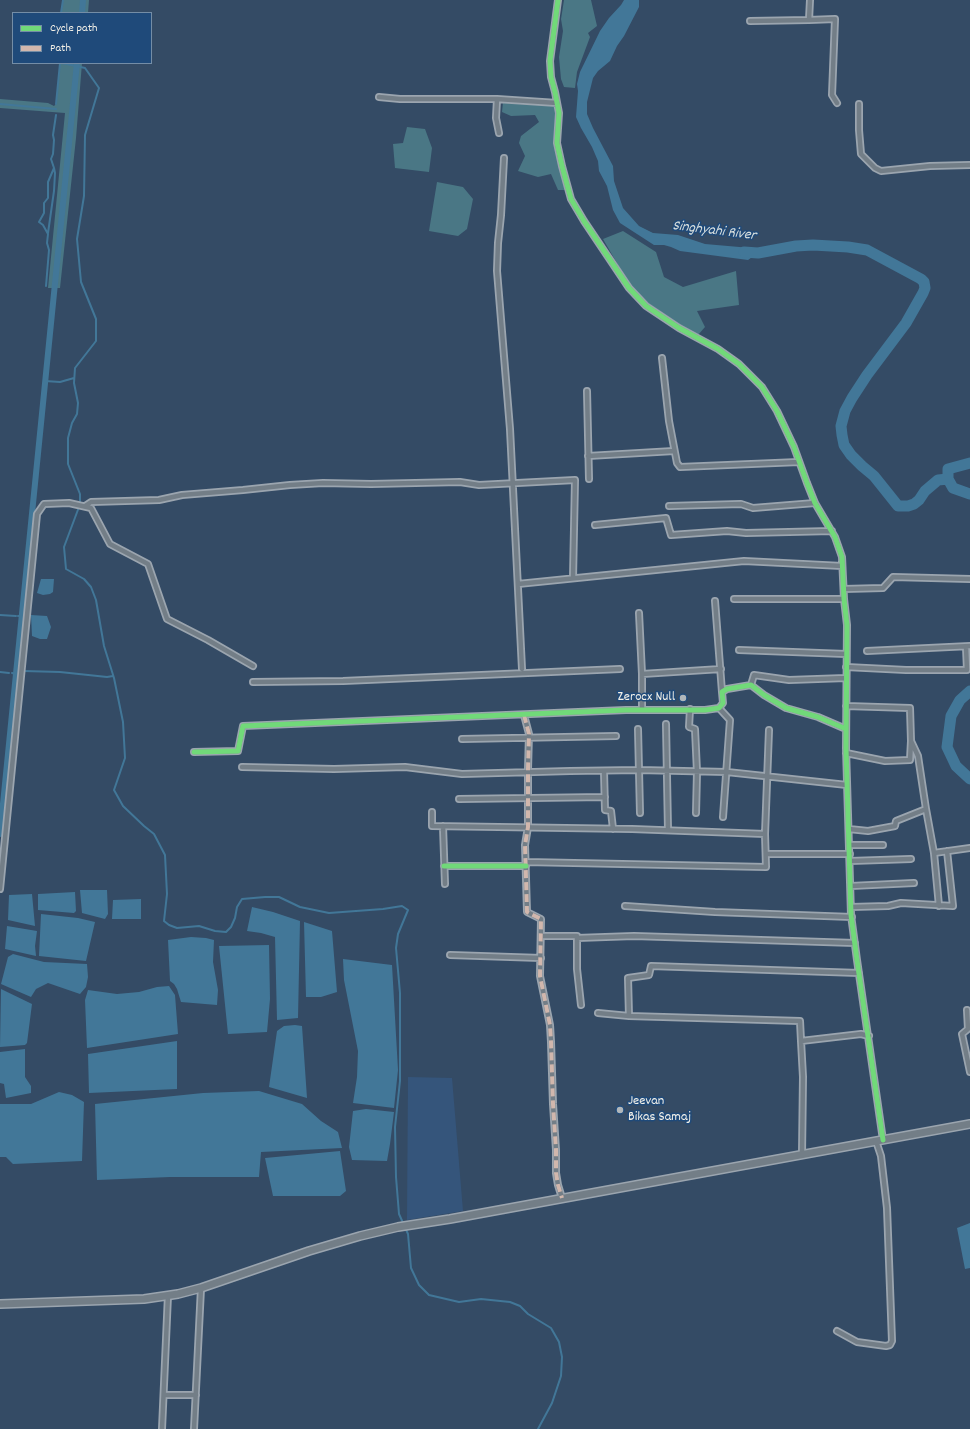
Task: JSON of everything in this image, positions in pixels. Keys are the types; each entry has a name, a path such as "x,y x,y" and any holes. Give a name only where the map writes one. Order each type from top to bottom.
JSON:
{"main road":[{"path":"0,1304 144,1299 168,1296 201,1288 309,1251 360,1236 398,1227 970,1124"}],"street":[{"path":"558,0 550,61 551,77 559,113 557,143 571,199 608,258 629,288 646,306 679,328 718,349 739,364 762,387 777,411 794,447 815,503 832,531 842,557 844,599 848,625 846,654 846,752 851,907 869,1036 872,1069 883,1140"},
{"path":"809,20 810,0"},
{"path":"750,21 835,19 832,95 837,103"},
{"path":"379,97 400,99 496,99 557,103"},
{"path":"496,99 496,118 499,133"},
{"path":"859,104 861,154 875,168 881,171 930,166 970,166"},
{"path":"504,158 497,271 513,484 522,669"},
{"path":"662,358 669,421 674,451 680,467 799,462"},
{"path":"587,391 589,479"},
{"path":"588,456 674,451"},
{"path":"85,506 91,502 159,500 182,495 296,484 408,484 460,482 479,485 575,480 573,578"},
{"path":"0,888 37,514 44,504 69,503 91,508 110,544 148,564 167,619 208,640 253,666"},
{"path":"669,506 741,504 753,508 815,503"},
{"path":"595,525 666,518 671,536 727,531 746,533 832,531"},
{"path":"518,584 744,561 842,566"},
{"path":"844,589 883,588 893,577 970,579"},
{"path":"734,599 844,599"},
{"path":"194,752 238,751 243,726 642,710 705,710 719,708 723,703 715,601"},
{"path":"639,613 642,710"},
{"path":"846,667 900,670 967,670 968,647 867,651"},
{"path":"739,650 846,654"},
{"path":"253,682 343,681 620,669"},
{"path":"642,674 721,669"},
{"path":"751,685 754,675 789,680 846,678"},
{"path":"722,692 732,688 751,685 764,695 786,708 818,717 846,728"},
{"path":"846,706 910,708 911,741 910,760 885,761 846,752"},
{"path":"719,708 730,720 723,817"},
{"path":"690,709 689,727 695,729 697,772 696,813"},
{"path":"524,715 529,734 528,828 525,845 527,912 541,920 540,976 552,1042 556,1173 562,1198"},
{"path":"666,724 668,830"},
{"path":"638,729 640,813"},
{"path":"444,866 526,864 766,867 765,834 769,730"},
{"path":"462,739 616,736"},
{"path":"911,741 918,756 934,853 938,906"},
{"path":"242,767 334,769 405,767 462,774 528,771 639,770 727,772 847,785"},
{"path":"604,771 605,810 611,811 613,829"},
{"path":"459,799 605,797"},
{"path":"849,829 868,831 895,826 896,821 926,809"},
{"path":"432,812 432,826 668,830 765,834"},
{"path":"443,826 445,884"},
{"path":"849,845 882,845"},
{"path":"934,853 970,848"},
{"path":"851,907 888,906 900,903 922,903 938,906 954,906 947,851"},
{"path":"766,854 850,854"},
{"path":"850,861 910,859"},
{"path":"851,886 914,883"},
{"path":"625,906 715,912 852,917"},
{"path":"541,936 577,936 577,938 634,936 855,943"},
{"path":"577,938 581,1005"},
{"path":"450,955 541,958"},
{"path":"629,1016 628,978 649,975 650,966 859,973"},
{"path":"967,1010 968,1029 962,1034 970,1072"},
{"path":"598,1013 629,1016 800,1021 803,1077 802,1154"},
{"path":"801,1041 862,1034 869,1036"},
{"path":"837,1331 857,1342 886,1346 892,1341 887,1208 881,1156 876,1141"},
{"path":"194,1429 201,1288"},
{"path":"162,1429 168,1296"},
{"path":"164,1395 196,1395"}],"shaded area":[{"path":"63,0 89,0 88,12 61,12"},
{"path":"564,0 591,0 597,26 588,33 590,37 577,72 575,88 564,87 561,79 559,57 563,31 561,19"},
{"path":"624,0 639,0 639,7 610,61 598,71 593,78 587,102 587,114 613,166 614,181 623,208 639,226 653,233 678,235 705,244 751,248 758,253 748,260 680,251 664,245 654,245 620,223 613,210 607,186 599,171 598,161 576,117 578,91 577,84 580,72 600,31"},
{"path":"60,64 82,64 76,138 60,288 48,288 65,113 0,108 0,99 48,103 54,106 56,104"},
{"path":"503,102 554,106 556,113 554,144 565,190 558,190 551,174 538,177 518,171 525,156 519,143 521,136 539,122 535,115 511,116 502,112"},
{"path":"407,127 425,129 432,148 429,172 395,168 393,144 403,143"},
{"path":"437,182 463,187 473,199 467,229 458,236 429,231"},
{"path":"623,231 656,252 664,277 683,287 736,271 739,305 697,311 705,327 698,335 677,323 648,303 629,284 603,239"},
{"path":"41,579 54,579 53,592 43,595 37,593"},
{"path":"31,615 47,616 51,627 47,639 40,639 32,636"},
{"path":"80,890 107,890 108,914 105,919 82,913"},
{"path":"75,892 76,911 74,913 38,910 38,894"},
{"path":"32,894 35,926 8,920 9,895"},
{"path":"141,899 141,919 112,919 113,900"},
{"path":"252,907 300,921 298,1018 277,1020 275,937 247,931"},
{"path":"41,914 78,918 95,922 86,961 39,956"},
{"path":"304,922 332,931 337,992 321,997 306,997"},
{"path":"7,926 37,931 35,946 36,956 5,949"},
{"path":"191,937 214,940 213,962 218,990 217,1005 181,1002 177,989 170,981 168,940"},
{"path":"269,945 270,999 267,1032 228,1034 219,946"},
{"path":"13,954 44,962 87,964 88,977 86,987 80,994 48,983 36,989 31,997 1,984 8,957"},
{"path":"343,959 392,965 398,1070 394,1108 353,1103 357,1077 358,1051 344,980"},
{"path":"169,986 175,995 178,1034 87,1048 85,1000 88,990 117,994 139,992 157,987"},
{"path":"1,989 32,1004 27,1043 25,1045 0,1047"},
{"path":"284,1026 302,1026 307,1098 269,1087 277,1031"},
{"path":"177,1041 177,1089 89,1093 88,1054"},
{"path":"25,1049 25,1077 31,1086 31,1093 6,1098 4,1084 0,1083 0,1052"},
{"path":"408,1077 452,1078 463,1211 407,1220"},
{"path":"259,1091 302,1104 321,1121 338,1132 342,1148 261,1152 259,1177 170,1177 97,1180 95,1104 203,1093"},
{"path":"59,1092 72,1095 84,1102 82,1161 13,1164 6,1157 0,1157 0,1104 31,1104"},
{"path":"366,1109 394,1112 387,1161 352,1160 349,1147 353,1111"},
{"path":"340,1151 346,1191 340,1196 273,1196 265,1158"},
{"path":"970,1223 970,1268 965,1269 957,1228"}],"waterway":[{"path":"61,12 63,0"},
{"path":"82,12 83,0"},
{"path":"56,104 60,64"},
{"path":"67,64 85,68 99,88 85,135 84,196 77,239 81,282 96,319 96,341 75,368 74,383 78,403 77,414 72,423 68,438 68,464 80,494 80,502"},
{"path":"0,834 77,64"},
{"path":"0,104 56,109"},
{"path":"46,286 49,250 47,243 48,234 43,225 39,222 44,213 44,203 48,198 48,182 54,168 51,159 53,154 53,135 56,115"},
{"path":"48,233 54,191 54,168"},
{"name":"Singhyahi River","path":"744,252 758,253 796,246 813,245 848,247 867,250 924,282 925,288 923,293 906,323 867,375 845,411 841,426 844,445 851,455 874,476 898,506 908,506 914,504 919,500 925,491 938,480 948,479 953,488 970,494"},
{"path":"45,381 60,382 74,378"},
{"name":"Singhyahi River","path":"948,479 948,469 970,463"},
{"path":"79,507 64,547 66,569 84,579 91,587 96,600 104,646 114,678 123,722 125,758 114,790 123,806 154,834 165,855 167,894 164,921 177,928 199,926 215,931 226,932 231,927 235,918 237,907 242,899 265,897 279,897 300,907 329,913 402,906 408,910 398,934 396,948 400,993 400,1081 395,1127 396,1177 399,1214 408,1234 411,1268 419,1285 429,1295 459,1302 481,1299 510,1302 520,1306 528,1314 551,1328 559,1342 562,1357 561,1376 552,1403 538,1429"},
{"path":"0,615 16,616"},
{"path":"24,671 60,672 107,677 113,676"},
{"path":"0,672 9,673"},
{"path":"12,673 16,674"},
{"name":"Singhyahi River","path":"970,691 960,700 951,716 947,747 956,766 970,779"}],"marked path":[{"path":"524,715 529,734 528,827 525,845 527,912 541,919 540,976 550,1025 556,1173 562,1198"}],"cycle path":[{"path":"558,0 550,61 551,77 559,113 557,143 571,199 629,288 646,306 679,328 718,349 739,364 762,387 777,411 794,447 815,503 835,537 842,557 847,625 846,748 851,915 883,1140"},
{"path":"194,752 238,751 243,726 626,710 705,710 719,708 723,703 722,692 727,689 751,685 764,695 786,708 818,717 846,729"},
{"path":"444,866 526,866"}],"place":[{"name":"Zerocx Null","path":"683,698"},
{"name":"Jeevan Bikas Samaj","path":"620,1110"}]}
